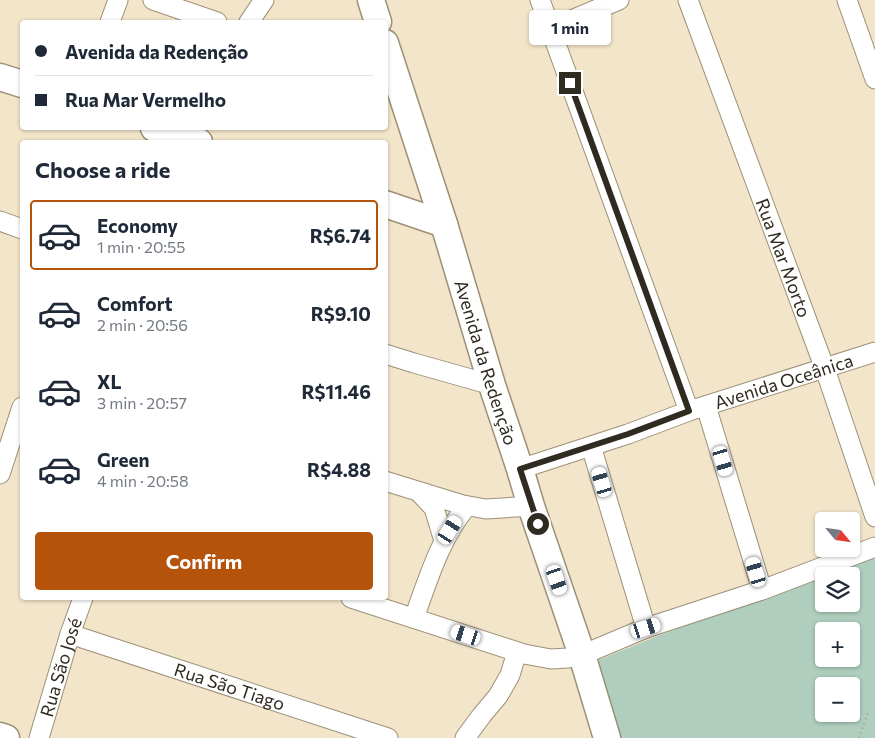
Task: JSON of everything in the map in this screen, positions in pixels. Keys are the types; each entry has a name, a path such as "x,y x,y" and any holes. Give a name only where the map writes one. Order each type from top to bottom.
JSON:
{"street":[{"path":"111,20 118,0"},
{"path":"153,0 211,20"},
{"path":"250,20 264,0"},
{"path":"371,0 377,20"},
{"path":"540,0 698,408 762,590"},
{"path":"550,29 619,0"},
{"name":"Rua Mar Morto","path":"688,0 825,369 875,518"},
{"path":"847,0 875,79"},
{"name":"Avenida da Redenção","path":"388,61 392,85 444,224 492,385 582,655 607,738"},
{"path":"160,130 193,140"},
{"path":"388,205 444,224"},
{"path":"0,221 20,228"},
{"name":"Avenida Oceânica","path":"520,469 698,408 875,352"},
{"path":"388,355 492,385"},
{"path":"0,474 20,412"},
{"path":"591,446 646,628"},
{"path":"388,482 467,506 486,509 531,506"},
{"path":"420,493 434,508 444,540"},
{"path":"414,618 444,540 467,506"},
{"path":"356,600 517,652 551,659 568,658 582,655 646,628 762,590 875,547"},
{"name":"Rua São José","path":"40,738 70,634 82,600"},
{"name":"Rua São Tiago","path":"70,634 388,738"},
{"path":"465,738 498,696 510,675 517,652"},
{"path":"0,736 6,738"}],"path":[{"path":"859,738 868,712"}],"green space":[{"path":"875,555 875,738 614,738 591,663 815,577 815,612 860,612 860,567 843,567"}],"route":[{"path":"538,524 520,469 628,434 689,411 570,83"}]}
